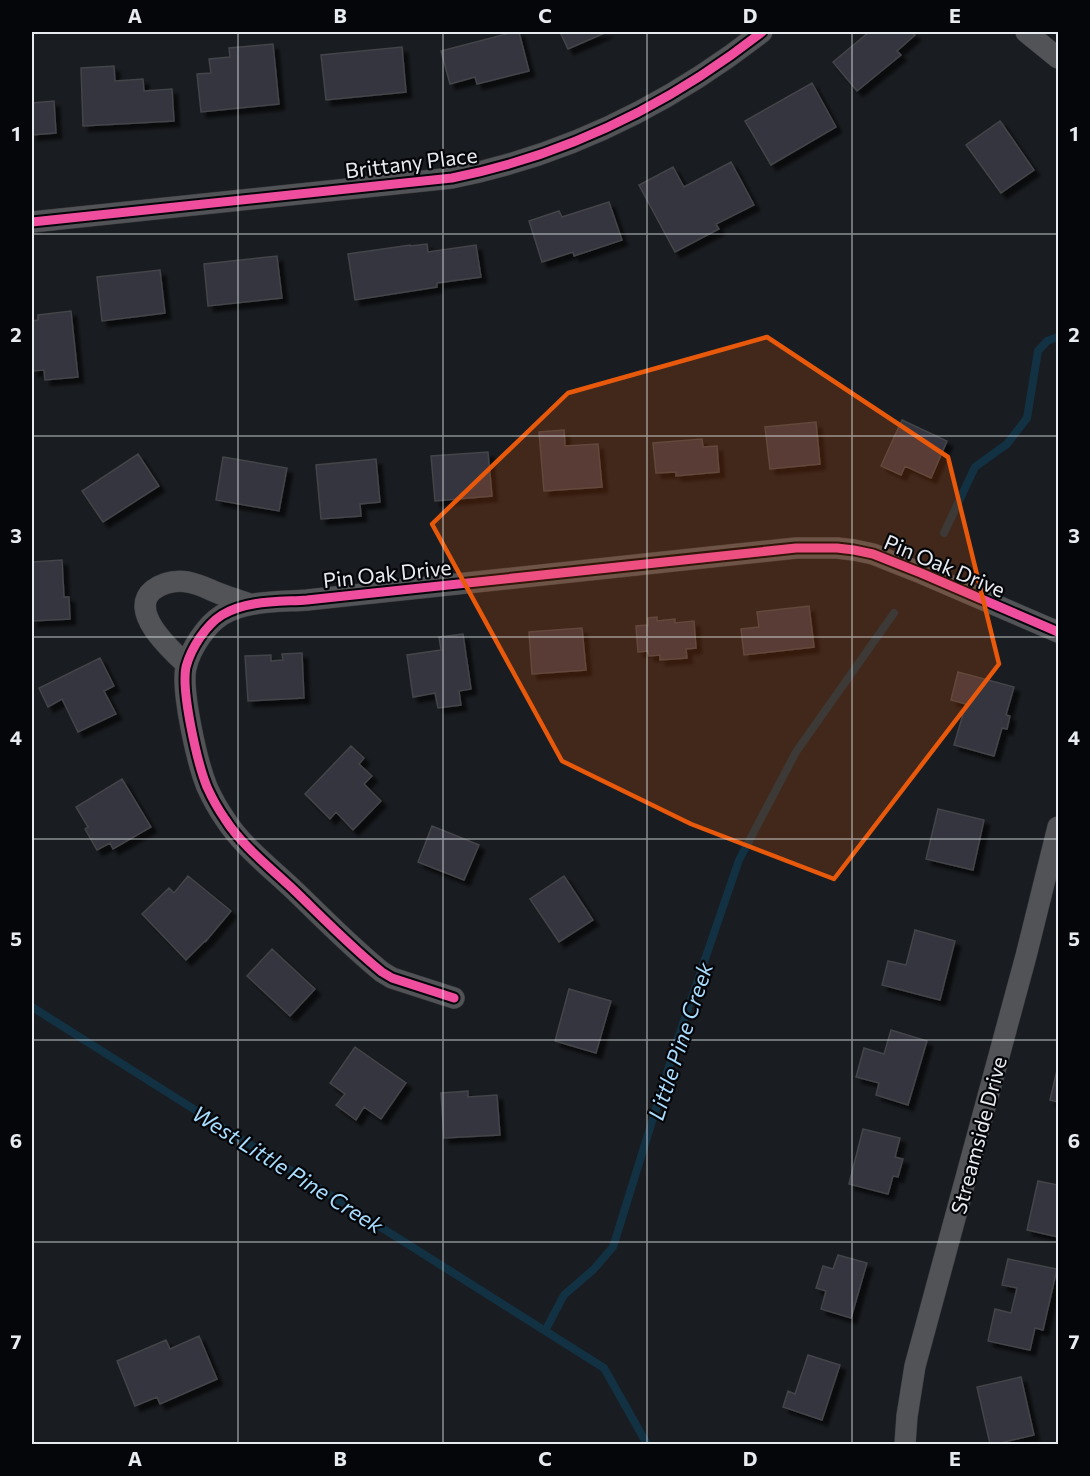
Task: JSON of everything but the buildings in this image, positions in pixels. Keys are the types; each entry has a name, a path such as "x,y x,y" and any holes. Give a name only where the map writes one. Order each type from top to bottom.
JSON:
{"street":[{"name":"Brittany Place","path":"32,222 452,178 503,167 558,149 642,111 705,74 762,32"},
{"path":"1026,32 1059,58"},
{"name":"Pin Oak Drive","path":"454,998 392,978 382,972 237,835 214,802 200,765 185,680 187,666 196,644 211,624 221,616 249,604 821,547 854,550 893,561 1059,632"},
{"name":"Pin Oak Drive","path":"187,666 152,629 147,616 146,603 150,593 159,585 173,581 187,582 249,604"},
{"name":"Streamside Drive","path":"905,1444 915,1366 1059,826"}],"highlighted area":[{"path":"767,337 948,457 999,664 834,879 691,824 562,761 432,524 568,393"}],"waterway":[{"name":"Little Pine Creek","path":"944,533 975,467 1007,444 1027,418 1038,351 1047,341 1058,337"},
{"name":"Little Pine Creek","path":"545,1331 564,1295 593,1270 613,1247 677,1041 739,860 796,752 894,613"},
{"name":"West Little Pine Creek","path":"32,1007 604,1368 647,1444"}],"cycle path":[{"path":"32,222 452,178 495,168 577,141 654,104 691,82 762,32"},
{"path":"454,998 392,978 382,972 348,943 249,848 220,811 207,787 199,761 191,727 185,678 188,660 195,645 210,625 222,615 242,607 263,603 796,548 837,548 873,554 1058,632"}]}
